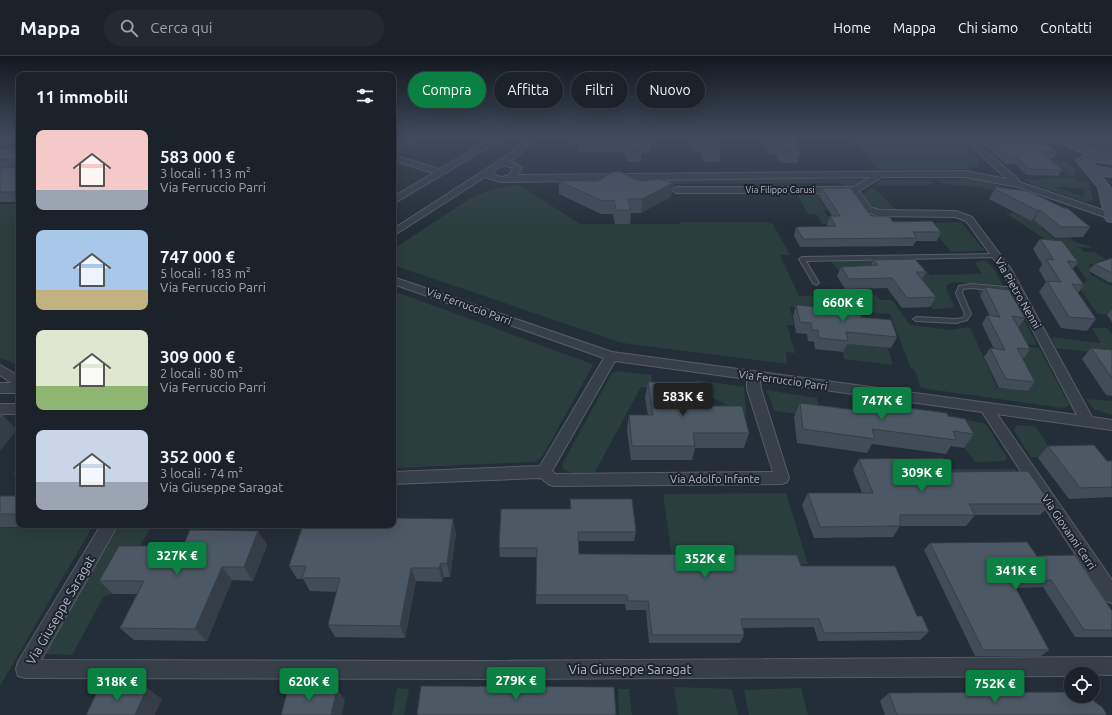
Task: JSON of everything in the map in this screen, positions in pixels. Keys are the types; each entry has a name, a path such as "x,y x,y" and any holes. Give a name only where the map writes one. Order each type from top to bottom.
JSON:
{"street":[{"path":"427,168 440,172"},
{"path":"396,199 448,168"},
{"path":"396,231 494,168"},
{"path":"965,174 985,168"},
{"path":"1000,168 1018,184"},
{"path":"1087,168 1104,186 1111,207"},
{"path":"1092,168 1112,173"},
{"path":"444,201 465,192 505,179 517,169 539,177"},
{"path":"488,171 487,174 490,177 505,179 539,177 965,174 989,176 1018,184 1077,205 1111,207"},
{"name":"Via Filippo Carusi","path":"676,190 853,190 860,188 880,175"},
{"name":"Via Pietro Nenni","path":"853,190 868,209 878,213 956,214 969,219 997,256 1018,290 1087,421"},
{"path":"1077,205 1111,207"},
{"name":"Via Ferruccio Parri","path":"396,281 611,356 1112,425"},
{"path":"544,472 611,356"},
{"path":"0,369 16,381"},
{"name":"Via Adolfo Infante","path":"396,478 544,472 553,480 782,478 754,389 753,376"},
{"path":"0,388 16,388"},
{"name":"Via Giovanni Cerri","path":"986,408 1112,595"},
{"path":"0,409 16,409"},
{"name":"Via Giuseppe Saragat","path":"108,528 26,668 496,670 1112,666"}],"lane":[{"path":"816,283 802,258 997,256"},
{"path":"916,319 956,321 965,319 968,314 959,293 961,287 971,286 1018,290"}],"green space":[{"path":"876,168 972,168 970,169 878,170"},
{"path":"1059,168 1074,168 1078,171 1074,172 1075,177 1068,177"},
{"path":"1040,178 1074,178 1077,181 1087,181 1090,188 1054,187 1082,196 1084,195 1083,188 1090,189 1093,200 1085,202 1031,184 1023,179 1042,180"},
{"path":"859,179 861,182 850,186 845,186 839,183 668,184 667,180"},
{"path":"930,179 933,184 931,185 875,185 881,180"},
{"path":"938,179 981,179 1022,192 1019,196 980,187 942,184"},
{"path":"519,185 580,224 764,222 773,224 790,255 780,255 799,296 876,295 880,300 892,300 910,325 952,330 970,327 997,388 1028,391 1018,346 1039,348 1069,404 1067,407 1062,408 921,388 914,369 911,369 890,314 790,307 794,325 787,325 795,353 786,352 787,364 622,343 396,266 396,247 474,196 491,190"},
{"path":"870,188 875,189 896,210 885,210 873,206 864,195"},
{"path":"845,193 819,197 827,210 824,210 827,216 880,217 885,224 822,224 816,214 808,214 797,194"},
{"path":"0,204 16,204 16,364 0,358"},
{"path":"1014,213 1030,221 1038,221 1049,227 1041,228 1055,239 1070,238 1092,248 1075,247 1081,248 1084,252 1094,252 1106,259 1088,265 1093,268 1089,271 1091,275 1112,286 1112,316 1097,313 1080,289 1087,280 1062,246 1046,240 1007,214"},
{"path":"961,222 985,251 951,252 927,223"},
{"path":"904,260 921,265 930,275 982,274 975,263 980,260 985,261 989,263 996,271 1003,285 953,282 947,285 946,289 954,305 952,308 933,309 920,292 839,271 831,261"},
{"path":"978,289 1010,293 1037,345 1018,343 1009,327 1021,327 1005,298 979,294"},
{"path":"396,293 592,364 592,367 542,457 534,462 396,468"},
{"path":"1092,328 1108,328 1112,334 1112,355 1056,348 1051,337 1101,343"},
{"path":"841,343 888,348 893,365 844,359"},
{"path":"616,371 652,375 651,388 641,387 595,472 574,473 565,470 562,465 612,373"},
{"path":"695,380 744,387 746,413 739,414 729,406 719,401 695,394"},
{"path":"766,390 817,398 820,417 775,411"},
{"path":"1086,399 1112,401 1112,415 1093,409"},
{"path":"940,415 983,423 987,426 1007,458 1005,461 975,462"},
{"path":"1016,426 1036,427 1055,457 1031,457 1014,431"},
{"path":"937,469 1015,469 1021,480 943,480"},
{"path":"786,493 808,564 673,564 663,494"},
{"path":"0,527 91,529 0,686"},
{"path":"118,528 150,528 113,594 104,596 72,655 44,654"},
{"path":"278,528 299,528 299,529"},
{"path":"674,687 732,689 738,715 678,715"},
{"path":"397,688 409,689 404,715 392,715"},
{"path":"801,688 808,715 749,715 744,690"},
{"path":"618,689 629,689 632,715 619,715"}],"building":[{"path":"0,168 16,168 16,192 0,192"},
{"path":"1029,168 1060,168 1062,170"},
{"path":"613,172 621,172 639,181 659,179 673,183 642,199 628,199 631,210 616,210 614,200 602,201 559,181 597,181"},
{"path":"996,187 1028,191 1067,208 1090,227 1061,227 1040,210 1038,211 995,189"},
{"path":"822,188 851,188 871,216 889,216 893,222 932,221 941,232 913,232 917,238 803,239 796,227 836,226 830,216 840,216"},
{"path":"1040,239 1062,241 1078,262 1067,261 1084,285 1072,284 1096,319 1069,317 1047,281 1061,282 1046,259 1054,260"},
{"path":"1112,258 1112,273 1094,264"},
{"path":"915,259 926,272 916,272 936,297 907,298 892,278 849,279 841,267 878,265 873,260"},
{"path":"985,287 1009,290 1025,318 1012,316 1030,349 1017,348 1035,382 1006,379 990,348 1005,350 987,315 1000,317"},
{"path":"796,305 859,311 861,317 891,320 897,337 846,332 848,341 819,338 818,330 812,330 811,323 800,322"},
{"path":"1091,348 1112,350 1112,378"},
{"path":"648,382 701,382 707,406 742,406 749,433 693,433 695,446 632,446 629,415 653,415"},
{"path":"800,403 862,411 861,407 871,408 870,403 947,413 948,416 965,419 974,434 953,431 956,440 872,429 875,439 803,429"},
{"path":"1094,445 1107,461 1112,461 1112,487 1080,488 1048,446"},
{"path":"943,458 949,472 1028,471 1051,504 969,504 975,515 900,515 900,526 820,527 808,493 873,493 859,459"},
{"path":"0,496 16,496 16,514 0,514"},
{"path":"570,499 632,499 636,532 578,532 579,554 797,555 801,566 895,566 917,616 922,616 929,632 824,633 819,619 741,619 744,635 652,635 648,601 628,601 627,595 536,595 537,548 499,548 501,509 571,509"},
{"path":"396,518 453,519 447,564 441,563 439,568 411,568 400,626 328,625 340,578 302,578 306,566 289,566 302,528 396,528"},
{"path":"190,530 258,531 244,567 222,567 195,629 120,628 144,581 99,581 119,546 183,546"},
{"path":"1027,542 1037,556 1075,555 1112,611 1112,630 1084,630 1051,580 1012,581 1049,650 983,650 930,543"},
{"path":"421,686 614,687 616,715 417,715"},
{"path":"99,688 147,688 135,715 86,715"},
{"path":"288,689 337,689 331,715 281,715"},
{"path":"1064,692 1064,703 1096,703 1103,708 1107,715 897,715 889,693"}]}
